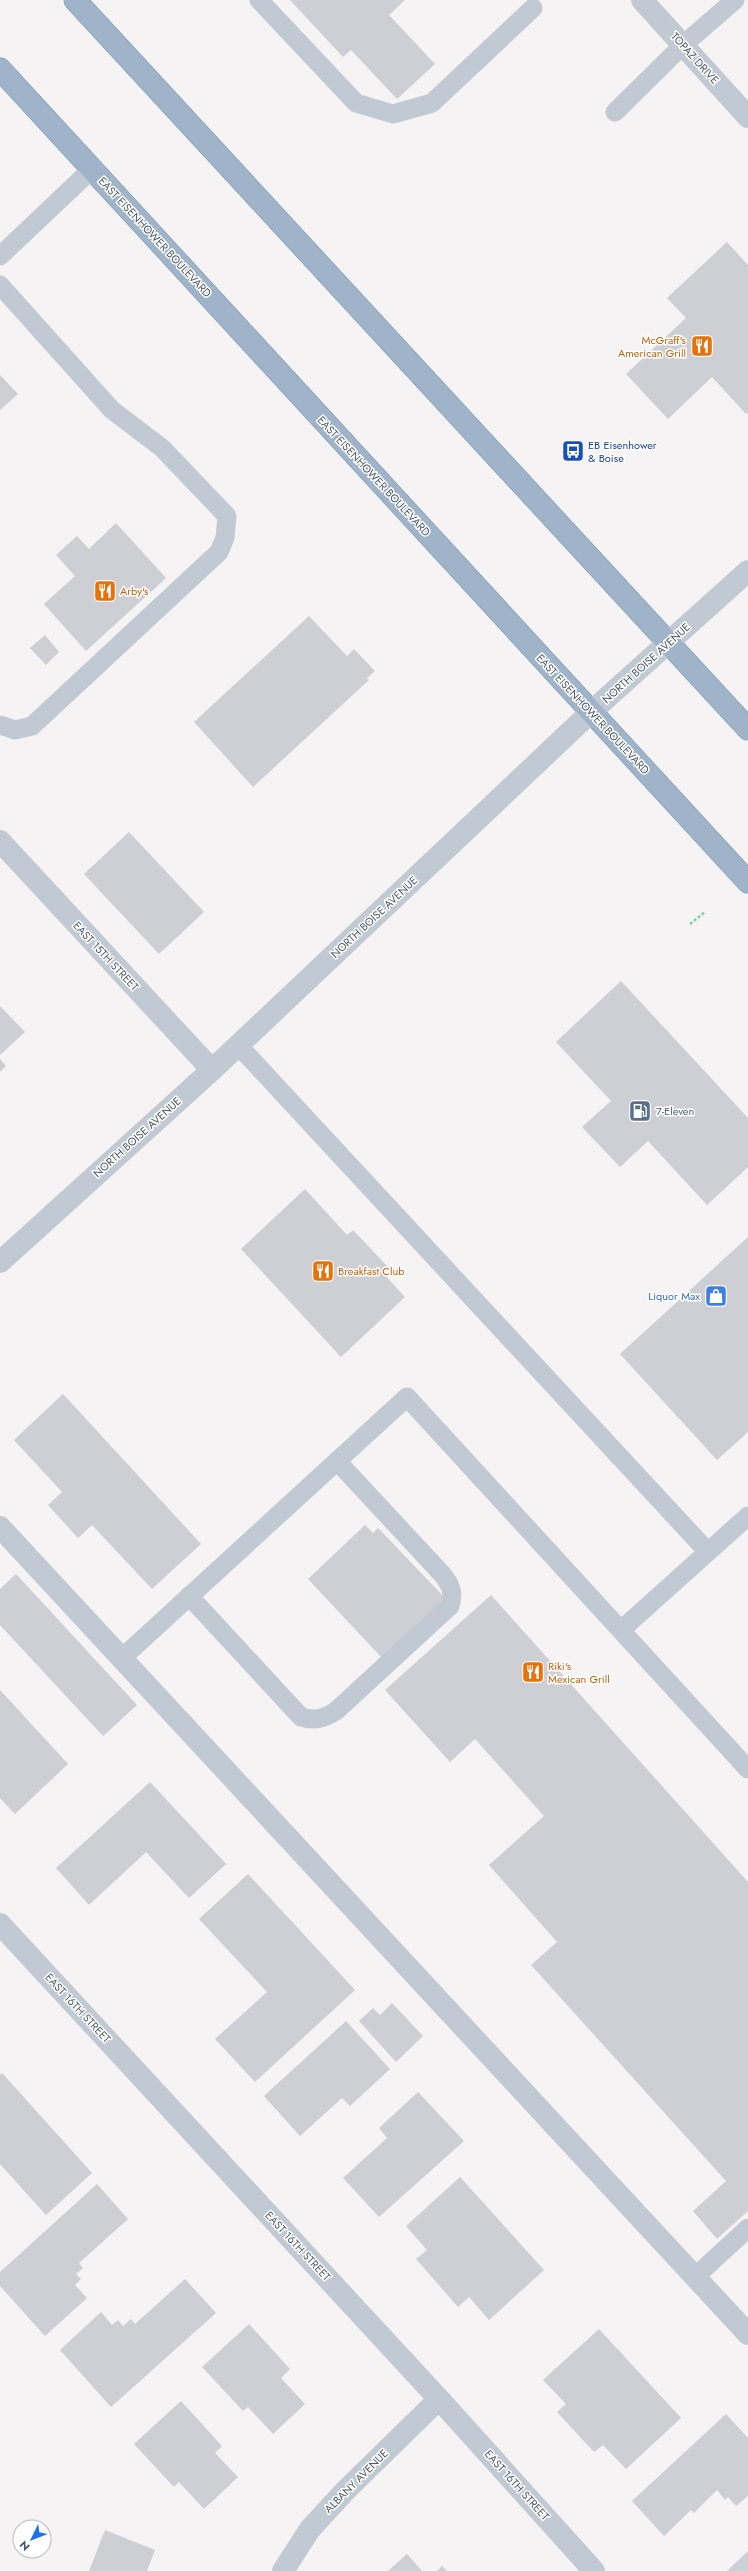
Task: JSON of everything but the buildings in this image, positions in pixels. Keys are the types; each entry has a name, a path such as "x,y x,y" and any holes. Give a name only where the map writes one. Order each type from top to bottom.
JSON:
{"highway":[{"path":"75,0 748,729"},
{"name":"EAST EISENHOWER BOULEVARD","path":"0,69 748,882"}],"street":[{"name":"TOPAZ DRIVE","path":"642,0 748,117"},
{"name":"NORTH BOISE AVENUE","path":"0,1262 212,1070 591,712 669,644 748,571"},
{"name":"EAST 15TH STREET","path":"0,841 212,1070"},
{"path":"0,1527 696,2276 748,2334"},
{"name":"EAST 16TH STREET","path":"0,1924 440,2399 594,2571"},
{"name":"ALBANY AVENUE","path":"283,2571 310,2529 346,2490 440,2399"}],"lane":[{"path":"259,0 356,103 393,114 432,104 534,3"},
{"path":"614,112 683,45 735,0"},
{"path":"0,256 92,169"},
{"path":"0,285 112,410 162,448 227,516 225,538 219,552 32,726 15,730 0,725"},
{"path":"238,1045 708,1552"},
{"path":"122,1658 407,1397 748,1769"},
{"path":"189,1596 301,1717 313,1720 324,1718 336,1712 450,1606 453,1595 450,1584 442,1574 337,1461"},
{"path":"621,1630 748,1516"},
{"path":"696,2276 748,2228"}],"path":[{"path":"690,924 705,912"}],"place":[{"name":"McGraff's American Grill","path":"702,346"},
{"name":"EB Eisenhower & Boise","path":"573,451"},
{"name":"Arby's","path":"105,591"},
{"name":"7-Eleven","path":"640,1111"},
{"name":"Breakfast Club","path":"323,1271"},
{"name":"Liquor Max","path":"716,1296"},
{"name":"Riki's Mexican Grill","path":"533,1672"}]}
